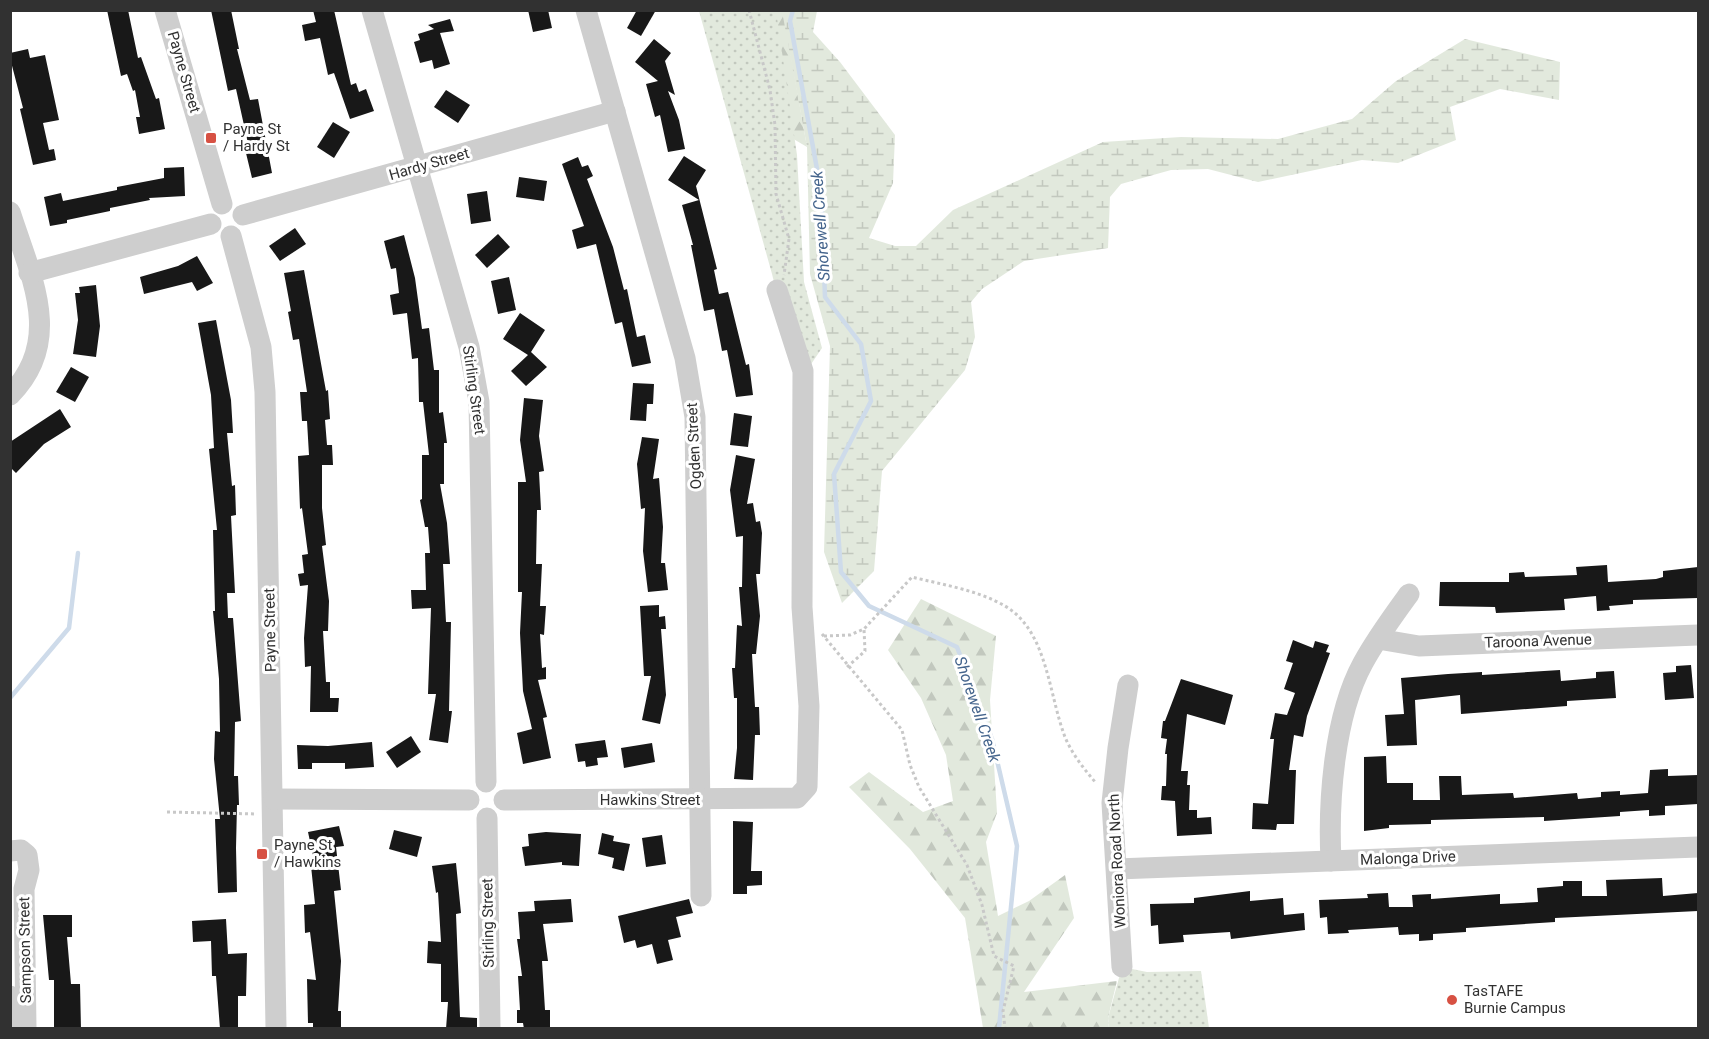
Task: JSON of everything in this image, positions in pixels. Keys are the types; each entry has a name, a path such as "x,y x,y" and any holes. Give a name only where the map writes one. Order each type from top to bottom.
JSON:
{"street":[{"name":"Payne Street","path":"165,10 222,204"},
{"name":"Stirling Street","path":"372,10 469,347 479,402 486,782"},
{"name":"Ogden Street","path":"585,10 685,358 695,417 701,896"},
{"name":"Hardy Street","path":"243,215 615,111"},
{"path":"222,204 232,204 243,215 240,230 231,236 221,235 211,224 211,214 222,204"},
{"path":"10,212 41,318 40,346 30,371 10,395"},
{"path":"29,273 211,224"},
{"name":"Payne Street","path":"231,236 261,347 264,381 274,806 276,1029"},
{"name":"Hawkins Street","path":"504,800 699,801 797,798 807,787 809,706 802,607 803,371 780,284"},
{"path":"1331,861 1336,752 1351,693 1362,664 1409,594"},
{"name":"Taroona Avenue","path":"1378,639 1419,646 1698,635"},
{"name":"Woniora Road North","path":"1122,967 1112,803 1128,685"},
{"path":"486,782 500,789 504,800 501,810 487,818 476,814 469,800 476,786 486,782"},
{"path":"274,806 469,800"},
{"name":"Stirling Street","path":"487,818 490,1029"},
{"name":"Malonga Drive","path":"1117,868 1698,848"},
{"name":"Sampson Street","path":"10,851 21,850 27,855 28,870 24,889 27,1029"},
{"name":"Sampson Street","path":"10,996 11,1029"}],"path":[{"path":"749,10 770,90 775,125 776,194 789,239 780,284"},
{"path":"824,636 850,635 864,629 912,577 975,593 1015,613 1033,634 1065,738 1082,767 1112,803"},
{"path":"819,628 848,667 902,730 910,765 920,787 967,865 982,904 994,956 1014,966 1003,1011 1005,1029"},
{"path":"848,667 865,651 864,629"},
{"path":"167,813 274,806"}],"green space":[{"path":"699,11 776,11 797,155 804,282 822,348 799,382 772,274"},
{"path":"760,11 783,11 807,147 785,134"},
{"path":"782,11 817,11 813,32 840,62 895,135 893,183 869,238 895,246 916,246 953,210 1103,142 1181,137 1278,139 1352,119 1396,81 1465,39 1560,62 1559,100 1500,89 1450,107 1456,140 1398,163 1362,160 1258,182 1208,169 1171,170 1121,184 1110,197 1108,248 1024,261 982,289 971,302 975,337 965,370 882,471 874,571 842,603 824,552 830,346 810,274 807,147"},
{"path":"921,599 996,636 990,700 997,813 986,842 998,916 1029,901 1065,875 1074,918 1024,992 1117,981 1108,1018 1109,1028 983,1028 965,918 910,849 849,787 869,772 923,812 953,801 946,755 921,698 888,650"},
{"path":"1122,967 1147,972 1201,971 1209,1028 1109,1028 1108,1018"}],"building":[{"path":"107,10 128,10 138,58 141,57 156,99 159,98 165,129 139,134 136,117 140,117 135,90 133,91 127,74 121,76"},
{"path":"211,10 231,10 239,49 237,49 250,100 258,99 272,173 252,178 245,149 249,148 236,89 228,91"},
{"path":"313,10 334,10 351,85 356,83 359,92 366,89 374,111 350,119 334,73 328,75 320,38 305,41 302,25 316,22"},
{"path":"528,10 548,10 552,28 533,32"},
{"path":"637,10 656,10 641,36 627,28"},
{"path":"450,19 454,31 440,33 450,64 434,69 432,60 420,63 414,42 420,40 418,34 434,29 428,25"},
{"path":"654,39 671,53 665,61 675,95 668,91 679,120 685,149 668,152 660,115 655,117 646,84 658,81 635,62"},
{"path":"28,49 30,58 45,55 59,120 43,123 49,150 54,149 56,160 33,165 20,109 23,108 10,58 10,53"},
{"path":"446,90 470,105 458,123 434,107"},
{"path":"333,122 350,132 334,158 317,147"},
{"path":"684,156 706,170 696,186 717,269 714,270 719,294 728,292 746,365 749,364 753,395 736,397 727,350 722,351 714,309 704,311 691,245 693,245 682,205 699,200 668,180"},
{"path":"578,157 582,167 588,165 593,176 587,179 613,247 624,290 627,289 637,337 645,335 651,363 632,367 622,322 615,324 596,244 577,249 572,230 584,226 562,164"},
{"path":"184,167 185,196 149,198 150,200 110,208 110,211 50,226 44,197 61,193 63,201 117,190 117,187 164,178 164,168"},
{"path":"519,177 547,181 544,201 516,197"},
{"path":"487,191 491,221 471,224 467,194"},
{"path":"295,228 306,244 280,261 269,246"},
{"path":"498,234 510,247 487,268 475,255"},
{"path":"404,235 415,278 422,329 429,328 434,370 439,370 439,413 443,412 447,443 444,443 444,484 440,484 447,523 450,564 443,564 446,622 451,622 449,711 452,711 448,743 429,740 436,694 428,694 431,608 412,609 411,590 426,590 425,553 430,553 428,527 425,527 420,500 422,499 422,455 429,455 423,402 419,402 418,358 412,359 407,313 393,315 390,295 399,293 396,268 391,269 384,241"},
{"path":"197,256 213,283 197,291 192,282 144,294 140,277 178,266"},
{"path":"304,270 326,391 328,390 330,419 325,420 327,445 332,445 333,465 322,465 322,508 326,545 322,546 329,601 328,631 323,631 326,682 330,682 330,698 339,698 338,712 310,712 311,666 305,667 304,638 308,585 300,586 298,574 304,573 302,555 308,554 302,508 300,509 298,456 309,455 307,421 302,421 300,392 307,392 299,339 293,340 288,312 291,311 284,273"},
{"path":"509,277 516,310 498,314 491,281"},
{"path":"96,285 100,326 96,357 73,354 78,320 75,293 80,293 79,287"},
{"path":"520,313 545,330 531,352 547,367 526,386 511,371 528,355 503,339"},
{"path":"216,320 231,400 233,433 227,433 232,486 235,485 236,515 231,516 235,593 227,593 228,618 233,618 241,721 235,722 234,776 238,776 239,805 237,805 236,848 237,892 218,893 215,819 220,819 214,759 215,731 220,732 219,679 213,611 215,611 213,530 217,530 209,449 214,448 211,395 198,323"},
{"path":"71,367 89,377 75,402 56,392"},
{"path":"633,383 654,384 653,404 647,404 646,421 630,420"},
{"path":"524,398 543,400 539,436 544,471 539,472 541,510 537,510 536,564 542,564 540,606 546,606 544,635 540,634 542,668 546,667 546,679 538,680 547,717 543,718 551,758 523,764 517,733 532,729 523,691 520,633 522,592 518,592 518,482 526,482 520,440"},
{"path":"60,409 71,427 44,444 16,473 10,467 10,442"},
{"path":"734,413 752,416 748,447 730,445"},
{"path":"642,437 659,439 653,479 659,478 663,527 661,563 665,563 668,590 648,592 643,551 645,508 641,509 637,464"},
{"path":"736,455 755,459 747,504 753,503 756,522 760,521 762,533 760,574 756,574 760,616 756,654 752,654 755,707 759,707 760,735 755,735 753,780 734,779 737,748 737,698 734,698 732,668 735,668 737,625 742,626 739,587 742,587 743,536 736,537 730,490"},
{"path":"1607,565 1608,582 1656,579 1663,577 1663,571 1698,567 1698,598 1633,600 1633,604 1609,606 1610,610 1597,611 1596,596 1564,599 1565,610 1496,613 1495,607 1439,606 1440,582 1509,582 1509,573 1524,572 1525,577 1577,575 1576,567"},
{"path":"659,605 659,617 665,616 666,629 661,629 666,695 660,724 642,720 651,676 644,676 640,606"},
{"path":"1293,640 1313,648 1315,641 1329,645 1326,652 1330,653 1307,716 1303,737 1294,735 1289,770 1296,770 1294,824 1277,824 1276,830 1252,829 1253,803 1268,804 1274,739 1270,739 1275,713 1287,715 1295,693 1284,689 1293,663 1286,661"},
{"path":"1691,665 1694,698 1665,700 1663,673 1676,672 1676,666"},
{"path":"1560,670 1561,681 1596,678 1596,672 1614,671 1616,698 1567,701 1567,706 1461,714 1460,695 1415,700 1417,745 1387,746 1385,715 1404,714 1401,678 1482,672 1482,675"},
{"path":"1181,679 1233,695 1225,725 1187,714 1181,771 1188,771 1189,810 1197,810 1197,818 1211,817 1212,834 1177,836 1175,801 1161,800 1162,786 1166,786 1167,754 1165,754 1167,739 1161,738 1163,721 1165,721"},
{"path":"411,736 421,752 397,768 386,752"},
{"path":"605,740 608,757 597,758 598,765 586,767 585,761 578,762 575,744"},
{"path":"372,742 374,767 345,769 345,763 312,763 312,769 298,769 297,745 328,746"},
{"path":"652,743 655,762 624,768 621,748"},
{"path":"1386,756 1387,783 1413,783 1413,800 1440,800 1439,776 1461,776 1462,795 1513,793 1514,798 1577,793 1578,799 1601,797 1601,792 1620,791 1620,795 1648,793 1650,770 1668,769 1668,776 1698,775 1698,804 1665,806 1665,815 1649,816 1649,810 1620,812 1620,816 1544,821 1544,817 1431,820 1431,824 1389,825 1389,828 1364,831 1364,757"},
{"path":"733,821 753,822 751,871 762,871 762,885 747,886 747,894 733,894"},
{"path":"339,826 344,846 336,847 341,890 334,891 341,961 338,1011 341,1011 341,1029 313,1029 313,1023 308,1023 307,979 316,980 310,932 305,933 304,905 315,904 311,866 315,865 308,832"},
{"path":"394,830 422,837 417,857 389,849"},
{"path":"546,832 581,834 579,866 562,865 562,862 525,866 522,847 529,846 528,834"},
{"path":"602,833 614,836 613,841 630,844 624,871 612,868 614,858 598,854"},
{"path":"662,835 666,864 646,867 642,838"},
{"path":"456,863 461,913 456,914 460,1017 477,1018 477,1029 446,1029 448,1002 441,1002 441,964 427,963 428,941 441,942 438,892 436,893 432,866"},
{"path":"1662,878 1663,896 1698,893 1698,911 1555,918 1555,922 1466,928 1466,932 1433,934 1433,940 1419,941 1419,934 1399,935 1398,927 1348,930 1349,933 1328,934 1327,917 1320,918 1319,900 1368,898 1367,894 1388,893 1389,907 1413,907 1412,895 1431,894 1431,899 1500,894 1500,904 1538,902 1537,888 1563,886 1563,881 1582,881 1582,896 1607,896 1606,880"},
{"path":"1250,891 1250,901 1283,898 1284,915 1304,913 1305,930 1231,939 1230,932 1183,935 1184,942 1159,944 1158,925 1151,926 1150,904 1194,903 1194,898"},
{"path":"571,899 573,922 543,924 548,961 542,961 545,1010 550,1010 550,1029 524,1029 523,1023 517,1023 517,1010 520,1010 518,976 522,976 517,939 520,939 518,912 535,911 534,901"},
{"path":"689,899 693,913 676,917 681,937 668,940 673,960 657,964 652,944 637,948 635,940 624,943 618,916"},
{"path":"43,915 72,915 72,937 67,937 71,984 80,984 81,1029 54,1029 54,980 49,980"},
{"path":"226,919 228,954 247,953 246,996 238,996 238,1029 220,1029 216,976 212,976 211,941 193,942 192,921"}],"waterway":[{"name":"Shorewell Creek","path":"793,10 790,21 821,191 825,297 861,344 871,401 834,474 841,572 869,606 957,647 992,739 1017,846 999,1028"},
{"path":"10,698 69,628 78,553"}],"place":[{"name":"Payne St / Hardy St","path":"211,138"},
{"name":"Payne St / Hawkins","path":"262,854"},
{"name":"TasTAFE Burnie Campus","path":"1452,1000"}]}
